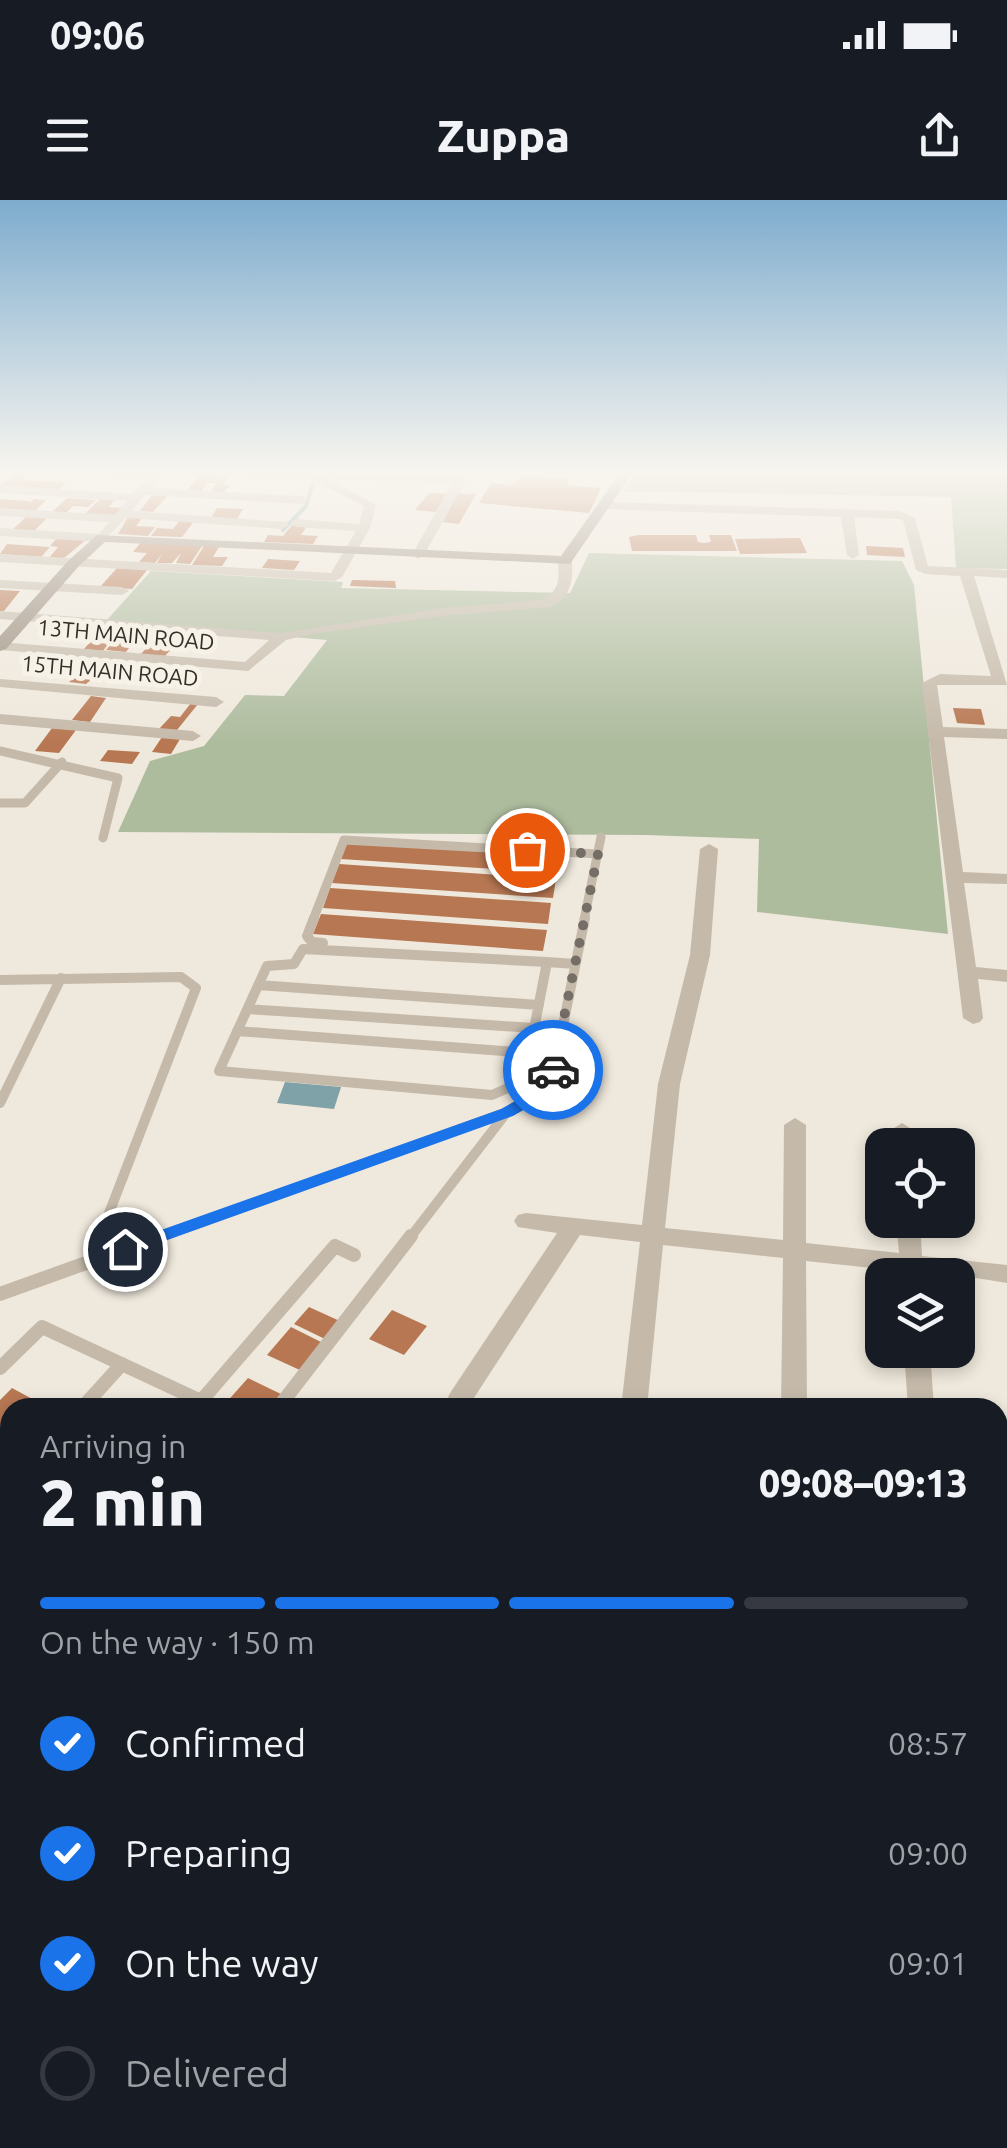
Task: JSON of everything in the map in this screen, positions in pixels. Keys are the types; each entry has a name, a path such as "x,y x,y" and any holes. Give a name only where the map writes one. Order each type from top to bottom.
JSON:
{"street":[{"path":"35,560 335,577 347,560"},
{"path":"0,646 76,560"},
{"path":"0,615 281,637 444,612 546,604 561,594 566,583 565,561 538,560"},
{"path":"919,560 921,567 1007,574"},
{"path":"966,573 1003,681 940,678 930,683 973,1018"},
{"path":"0,584 122,592"},
{"name":"13TH MAIN ROAD","path":"0,646 248,668 281,637"},
{"path":"987,640 1007,640"},
{"name":"15TH MAIN ROAD","path":"0,684 216,702"},
{"path":"0,719 194,736"},
{"path":"938,732 1007,734"},
{"path":"635,1398 668,1084 700,955 709,849"},
{"path":"956,877 1007,880"},
{"path":"968,972 1007,976"},
{"path":"794,1398 795,1126"},
{"path":"526,1220 865,1262"},
{"path":"461,1397 574,1226"},
{"path":"975,1272 1007,1274"},
{"path":"918,1368 919,1398"}],"lane":[{"path":"0,751 62,762 118,778 103,838"},
{"path":"0,803 25,803 62,762"},
{"path":"0,1294 507,1112 540,1094 550,1080 601,838"},
{"path":"576,961 312,942 307,936 344,840 598,854"},
{"path":"548,962 524,1081 485,1096 220,1072 268,965 294,964 300,951 307,948 576,961"},
{"path":"0,980 181,977 196,988 90,1262"},
{"path":"0,1102 61,978"},
{"path":"258,986 539,1005"},
{"path":"248,1009 534,1028"},
{"path":"237,1031 529,1053"},
{"path":"286,1398 507,1112"},
{"path":"204,1398 335,1246 354,1255"},
{"path":"0,1368 42,1327 195,1398"},
{"path":"91,1398 122,1364"}],"green space":[{"path":"586,560 902,561 914,585 948,934 757,912 759,839 118,832 150,761 204,746 245,695 284,696 327,640 106,621 151,571 343,582 341,588 570,593"},
{"path":"955,560 1007,560 1007,569 956,568"}],"water":[{"path":"285,1082 341,1087 334,1109 277,1103"}],"building":[{"path":"195,560 226,560 222,566 192,565"},
{"path":"267,560 300,561 294,570 262,568"},
{"path":"117,568 147,570 132,589 100,587"},
{"path":"352,580 395,581 396,588 350,586"},
{"path":"0,590 20,591 4,611 0,611"},
{"path":"104,626 120,627 103,651 84,649"},
{"path":"126,628 143,629 126,652 106,650"},
{"path":"150,644 174,646 165,656 141,654"},
{"path":"83,670 99,673 86,684 69,682"},
{"path":"91,696 106,698 90,722 72,720"},
{"path":"191,703 198,704 177,730 159,729 171,716 180,717"},
{"path":"953,708 981,709 985,725 957,723"},
{"path":"52,728 76,730 59,753 35,751"},
{"path":"162,737 180,739 171,754 152,752"},
{"path":"108,750 140,752 132,764 100,761"},
{"path":"347,841 560,855 557,873 341,859"},
{"path":"339,864 556,879 553,898 332,883"},
{"path":"330,888 551,903 548,924 323,908"},
{"path":"321,914 547,930 543,951 313,934"},
{"path":"309,1307 342,1322 327,1340 294,1324"},
{"path":"392,1310 427,1326 404,1355 369,1339"},
{"path":"291,1327 325,1344 302,1371 267,1355"},
{"path":"248,1378 281,1394 278,1398 230,1398"},
{"path":"12,1388 30,1398 2,1398"}],"way so far":[{"path":"527,850 598,854 553,1070"}],"route":[{"path":"125,1249 507,1112 540,1094 553,1070"}]}
